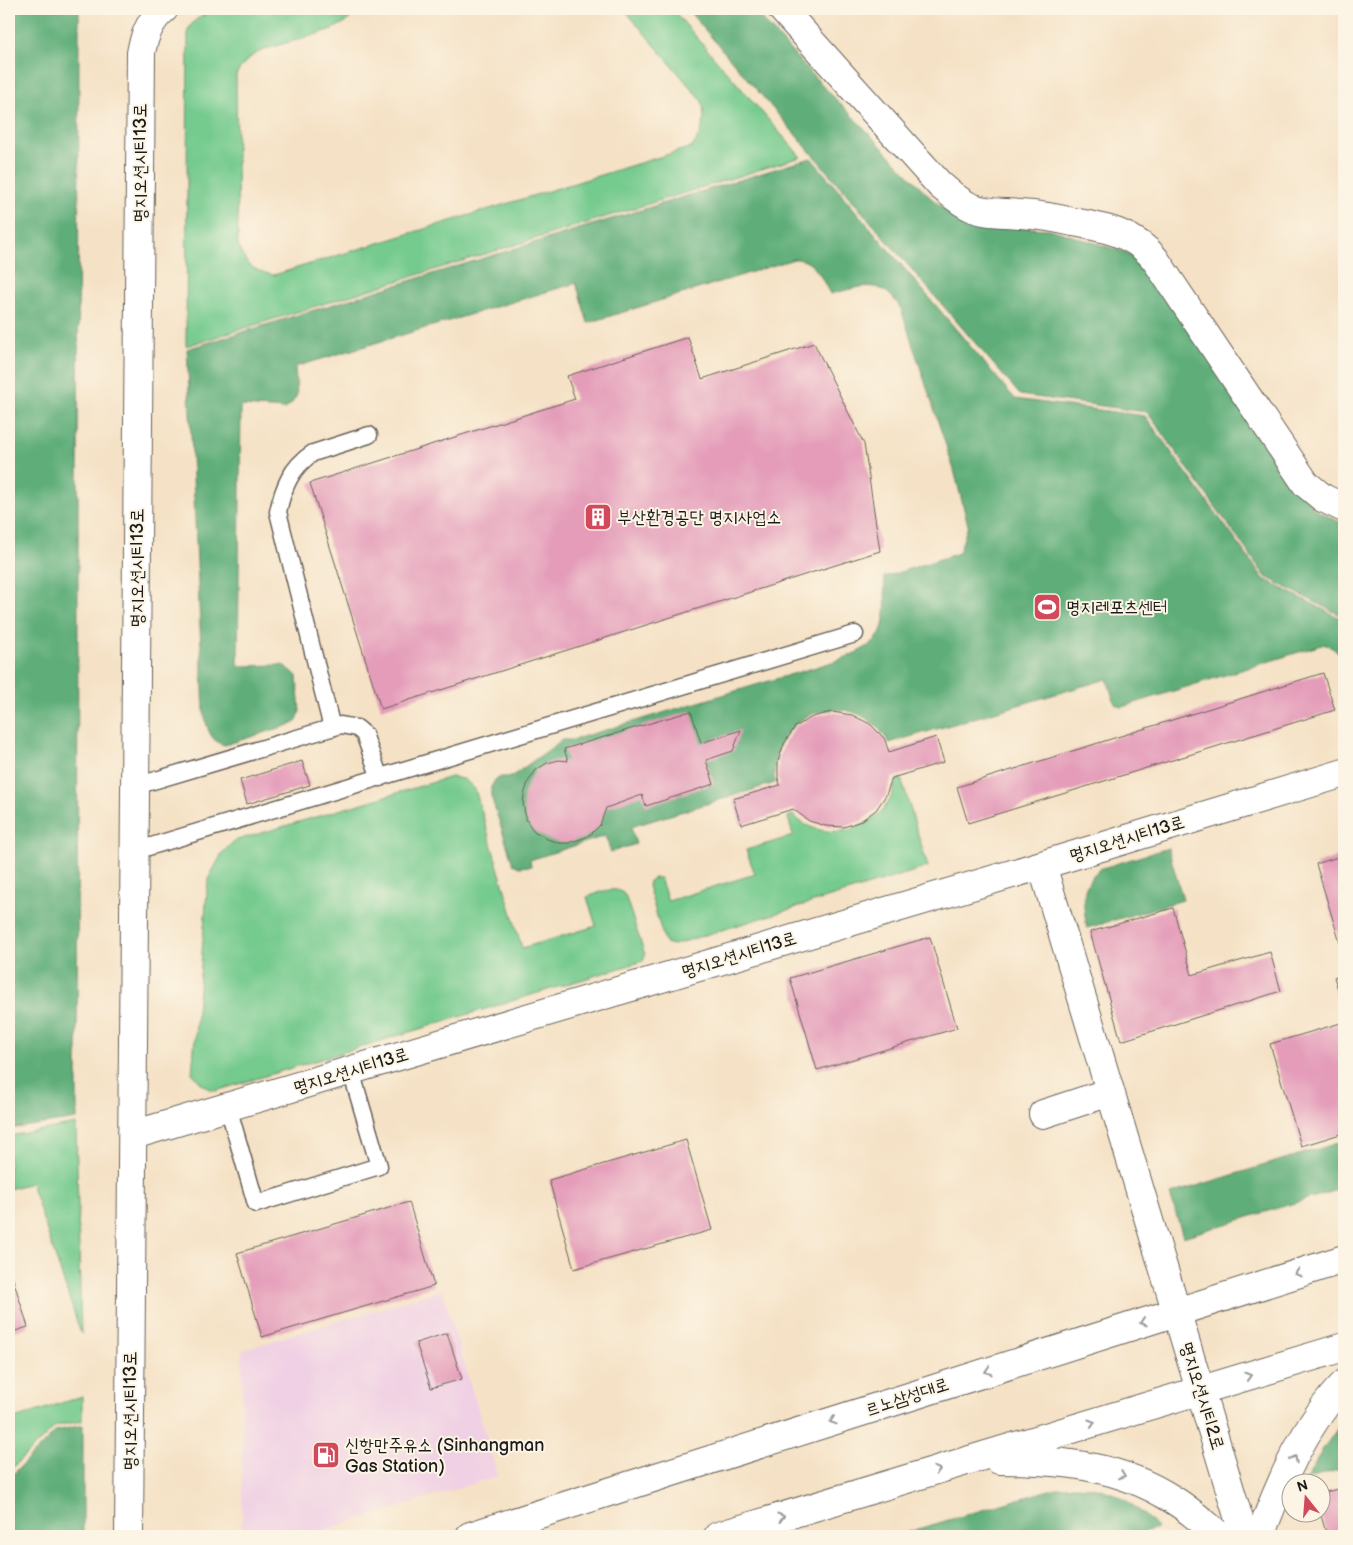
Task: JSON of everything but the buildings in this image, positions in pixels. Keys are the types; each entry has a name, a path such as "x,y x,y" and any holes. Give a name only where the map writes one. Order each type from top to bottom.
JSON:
{"street":[{"name":"명지오션시티13로","path":"130,1536 141,53 143,39 150,24 164,9"},
{"path":"782,9 940,185 958,200 972,208 986,212 1052,218 1110,229 1131,238 1146,248 1306,484 1323,498 1344,508"},
{"name":"명지오션시티13로","path":"133,1135 1042,865 1344,773"},
{"name":"명지오션시티2로","path":"1042,865 1244,1536"},
{"path":"1043,1114 1110,1092"},
{"name":"르노삼성대로","path":"470,1536 1344,1258"},
{"path":"718,1536 1344,1347"},
{"path":"1260,1536 1276,1494 1307,1434 1344,1384"},
{"path":"970,1460 1034,1460 1069,1463 1114,1472 1145,1484 1172,1499 1220,1536"}],"lane":[{"path":"332,728 278,512 283,490 288,479 308,456 368,435"},
{"path":"135,851 855,634"},
{"path":"136,786 341,725 357,728 364,734 380,778"},
{"path":"228,1107 256,1204 379,1166 351,1071"}],"shaded area":[{"path":"442,1290 498,1476 306,1536 242,1536 242,1350"}],"green space":[{"path":"9,9 79,9 77,1119 9,1129"},
{"path":"222,9 354,9 352,16 346,22 335,27 257,53 245,62 236,75 238,245 248,263 256,269 274,275 692,147 703,125 702,101 624,9 672,9 801,157 186,346 188,30 198,18"},
{"path":"687,9 753,9 806,68 931,198 964,225 1050,229 1137,256 1300,491 1316,510 1344,524 1344,617 1266,577 1147,412 1020,395"},
{"path":"811,158 1015,399 1145,416 1264,579 1344,620 1344,655 1325,644 1122,707 1115,704 1107,679 889,743 874,724 855,713 835,710 815,713 797,723 783,738 775,759 775,783 631,827 636,844 611,852 605,836 530,860 531,866 519,867 513,864 491,796 491,787 495,780 501,777 511,777 562,740 572,740 826,664 860,651 871,644 883,626 885,613 884,577 959,553 968,525 954,470 901,309 886,292 870,286 830,294 812,266 807,262 794,259 588,323 576,283 295,367 297,395 285,409 241,406 238,666 282,665 288,668 297,676 300,712 296,722 225,745 220,744 212,737 204,712 187,349"},
{"path":"451,777 464,779 475,789 522,948 596,926 587,897 607,890 617,890 625,895 645,955 643,961 216,1091 202,1084 192,1073 208,879 223,852 234,841"},
{"path":"901,778 928,867 673,945 665,943 648,886 649,881 654,878 660,878 668,901 755,874 746,850 793,836 788,817 793,815 804,824 816,829 843,831 856,828 879,814 888,803 896,781"},
{"path":"1168,848 1183,900 1087,928 1084,911 1085,889 1099,869"},
{"path":"76,1124 81,1334 31,1183 9,1189 9,1136"},
{"path":"1344,1141 1344,1188 1183,1237 1170,1194"},
{"path":"82,1396 82,1421 56,1426 9,1471 9,1421"},
{"path":"1344,1419 1344,1468 1330,1472 1310,1472 1323,1449"},
{"path":"83,1425 83,1536 9,1536 9,1478 56,1431"},
{"path":"1073,1486 1099,1489 1120,1497 1139,1510 1157,1528 1130,1536 895,1536 1039,1493"}],"place":[{"name":"부산환경공단 명지사업소","path":"598,517"},
{"name":"명지레포츠센터","path":"1047,607"},
{"name":"신항만주유소 (Sinhangman Gas Station)","path":"326,1455"}]}
